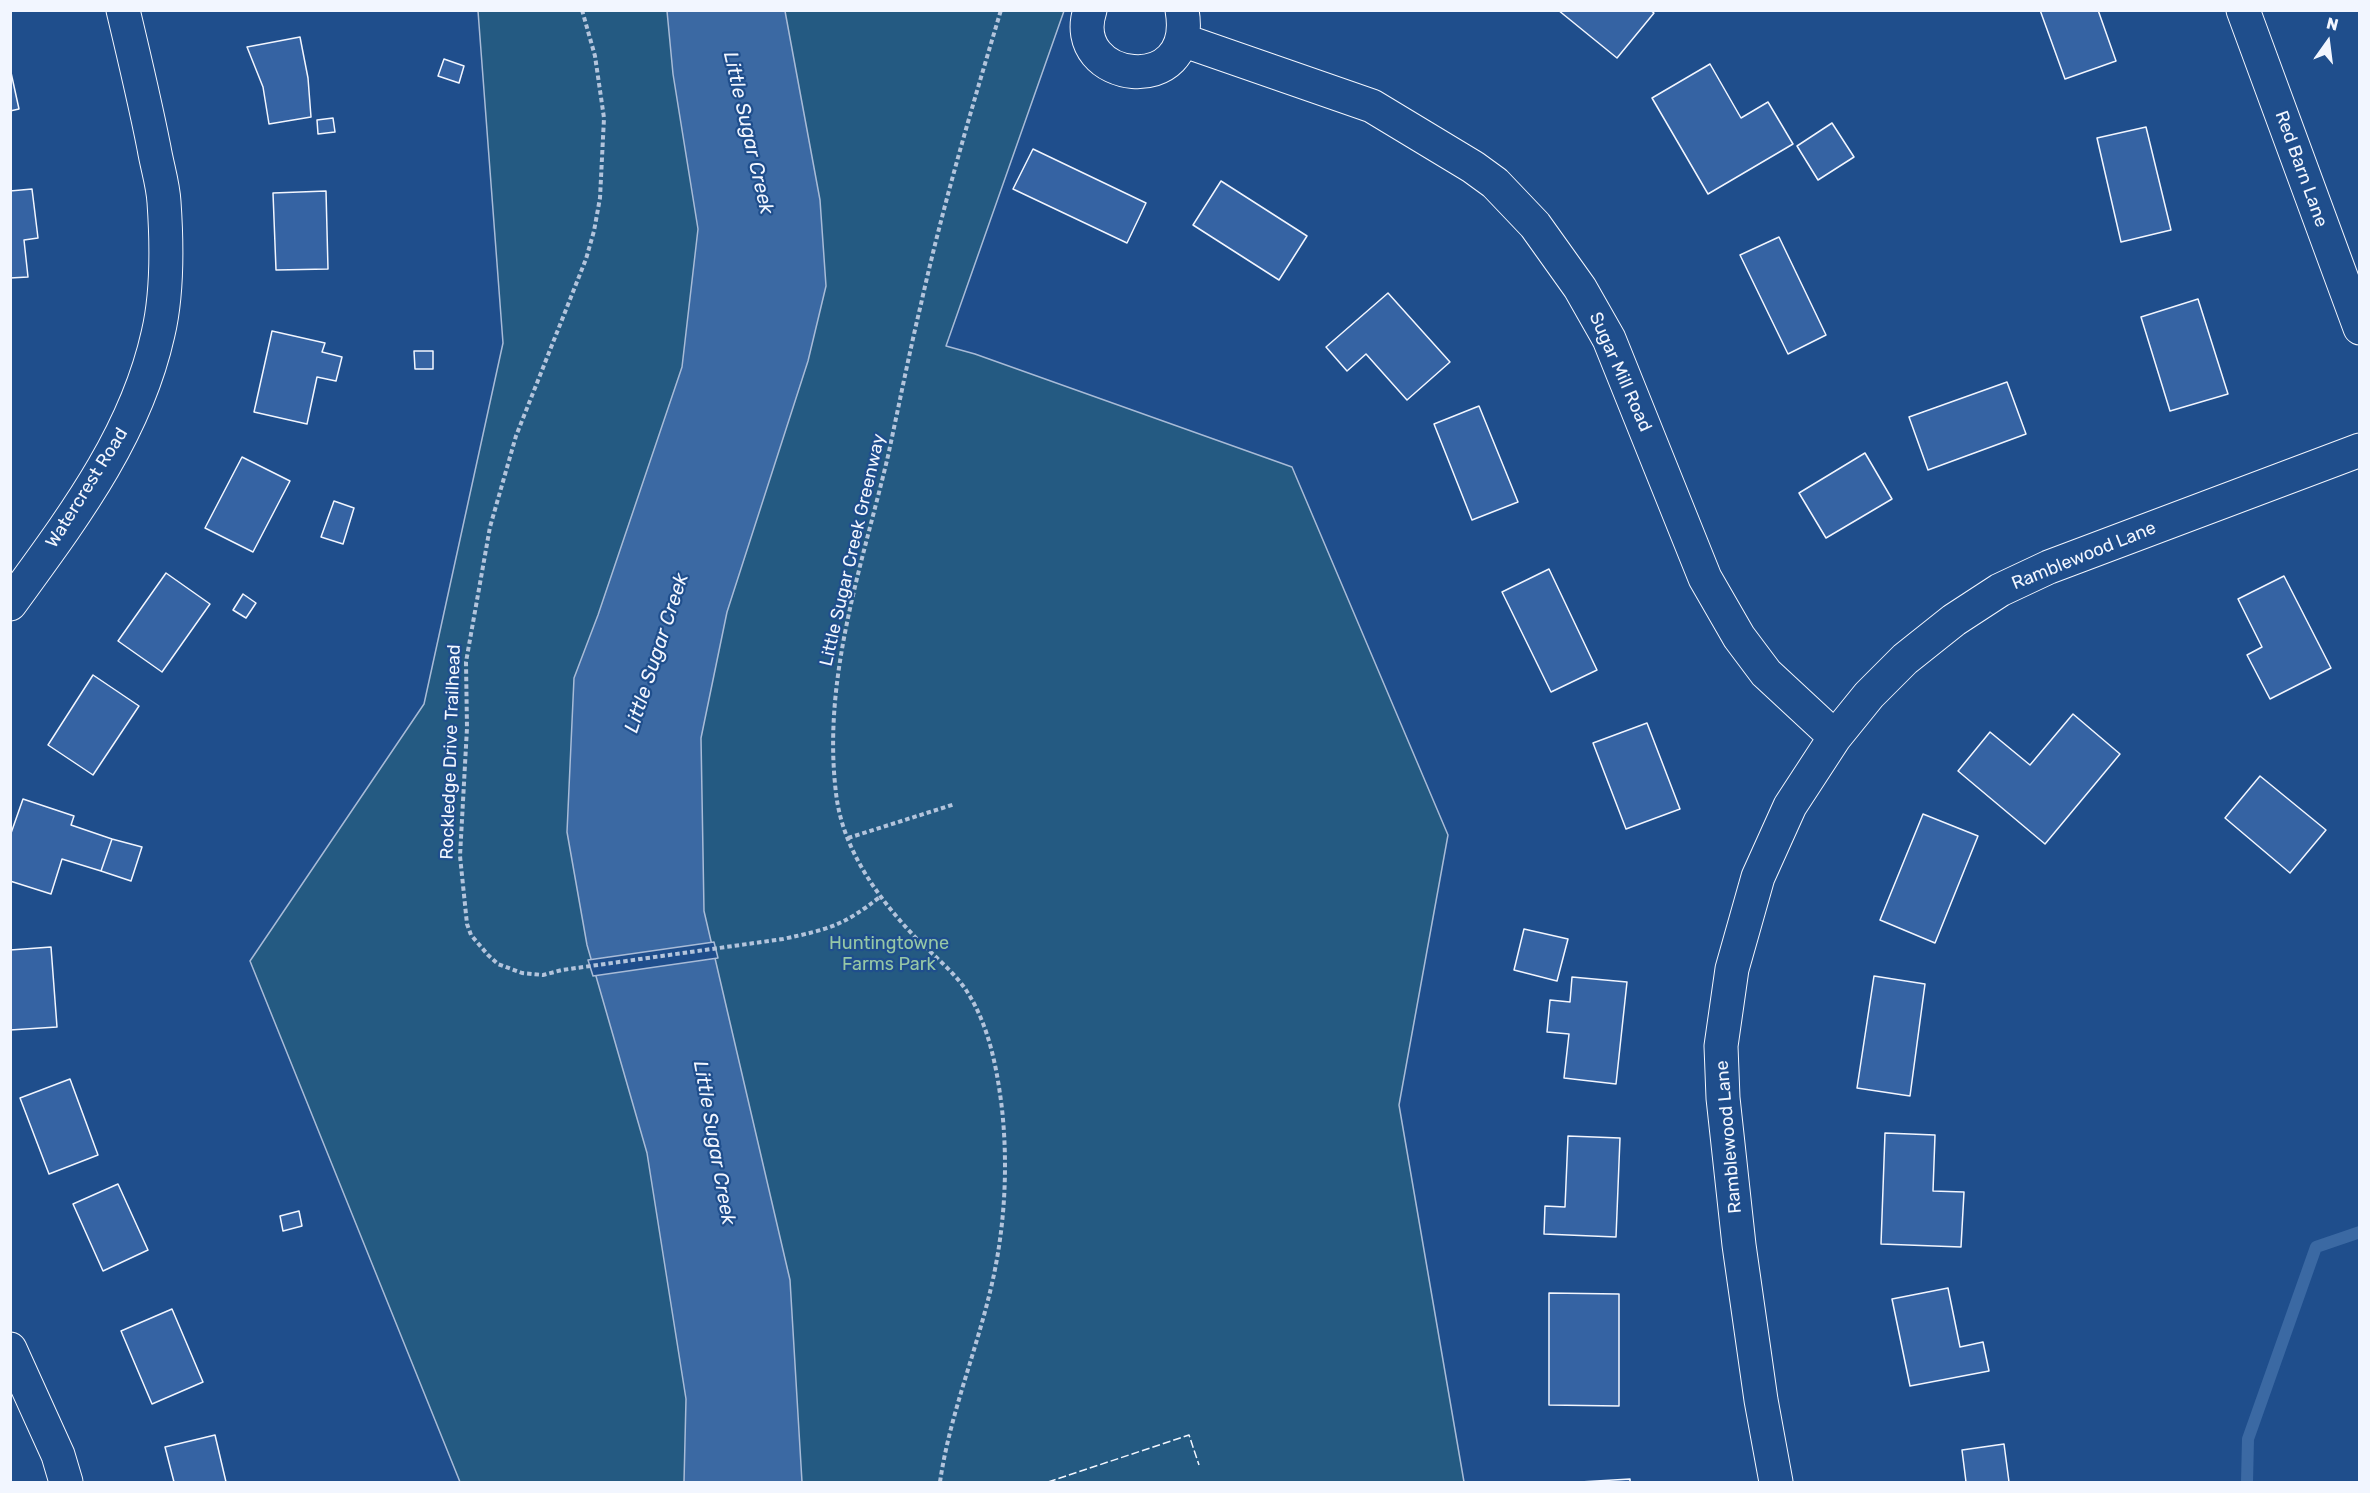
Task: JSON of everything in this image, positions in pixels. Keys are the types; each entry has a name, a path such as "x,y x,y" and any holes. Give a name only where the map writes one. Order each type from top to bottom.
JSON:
{"street":[{"name":"Watercrest Road","path":"10,604 78,509 118,444 142,386 158,333 166,270 164,200 123,10"},
{"name":"Sugar Mill Road","path":"1090,10 1088,34 1094,50 1105,62 1120,70 1134,73 1150,71 1164,64 1175,53 1182,25 1372,106 1473,167 1495,183 1535,225 1580,288 1609,339 1705,578 1738,637 1766,673 1835,737"},
{"name":"Red Barn Lane","path":"2242,10 2360,328"},
{"name":"Ramblewood Lane","path":"1776,1482 1761,1400 1739,1245 1722,1098 1722,1046 1732,969 1758,877 1790,806 1835,737 1869,695 1905,659 1954,620 2000,591 2049,567 2360,450"},
{"path":"10,1349 58,1455 66,1482"}],"path":[{"name":"Rockledge Drive Trailhead","path":"582,10 595,56 604,118 600,198 586,259 516,436 490,527 466,662 467,728 460,856 467,924 471,935 488,955 504,967 522,974 543,975 562,970 818,932 838,925 881,896"},
{"name":"Little Sugar Creek Greenway","path":"940,1482 954,1413 981,1326 1000,1243 1005,1176 1003,1120 997,1072 979,1014 966,990 881,896 872,884 848,838 837,805 833,744 837,688 845,630 931,261 1001,10"},
{"path":"848,838 955,804"}],"green space":[{"name":"Huntingtowne Farms Park","path":"478,11 1064,11 946,346 975,354 1292,467 1448,835 1399,1105 1464,1482 460,1482 250,961 424,704 503,343"}],"water":[{"name":"Little Sugar Creek","path":"667,11 785,11 820,200 826,286 808,361 727,612 701,738 704,911 790,1280 802,1482 684,1482 686,1399 647,1153 587,945 567,832 574,678 598,615 682,367 698,229 673,74"}],"pier":[{"path":"714,942 718,958 593,976 588,960"}],"building":[{"path":"1558,10 1650,10 1654,13 1617,58"},
{"path":"2040,10 2098,10 2116,61 2065,79"},
{"path":"300,37 308,78 311,117 269,124 263,87 247,47"},
{"path":"444,59 464,66 459,83 438,76"},
{"path":"1710,64 1741,118 1768,102 1793,144 1708,194 1652,98"},
{"path":"10,68 19,109 10,111"},
{"path":"333,118 335,132 318,134 317,120"},
{"path":"1832,123 1854,157 1818,180 1797,146"},
{"path":"2146,127 2171,230 2121,242 2097,138"},
{"path":"1033,149 1146,203 1127,243 1013,189"},
{"path":"1221,181 1307,236 1279,280 1193,225"},
{"path":"32,189 38,238 24,240 28,277 10,278 10,191"},
{"path":"326,191 328,269 276,270 273,193"},
{"path":"1779,237 1826,335 1788,354 1740,255"},
{"path":"1388,293 1450,362 1407,400 1366,354 1347,371 1326,347"},
{"path":"2198,299 2228,394 2170,411 2141,317"},
{"path":"272,331 325,343 322,352 342,357 336,381 317,377 307,424 254,412"},
{"path":"414,351 433,351 433,369 415,369"},
{"path":"2007,382 2026,434 1928,470 1909,417"},
{"path":"1479,406 1518,502 1472,520 1434,424"},
{"path":"1865,453 1892,499 1826,538 1799,493"},
{"path":"242,457 290,481 253,552 205,528"},
{"path":"334,501 354,508 343,544 321,537"},
{"path":"1549,569 1597,670 1551,692 1502,592"},
{"path":"166,573 210,604 162,672 118,641"},
{"path":"2284,576 2331,668 2270,699 2247,655 2262,647 2238,599"},
{"path":"243,594 256,603 246,618 233,610"},
{"path":"93,675 139,706 93,775 48,745"},
{"path":"2073,714 2120,754 2045,844 1958,771 1990,732 2030,765"},
{"path":"1647,723 1680,809 1626,829 1593,743"},
{"path":"2260,776 2326,830 2290,873 2225,818"},
{"path":"23,799 74,816 71,825 112,839 101,871 62,859 51,894 10,881 10,836"},
{"path":"1923,814 1978,836 1935,943 1880,920"},
{"path":"112,839 142,847 131,881 101,871"},
{"path":"1524,929 1568,939 1557,981 1514,970"},
{"path":"51,947 57,1027 10,1030 10,950"},
{"path":"1874,976 1925,984 1910,1096 1857,1088"},
{"path":"1572,977 1627,982 1616,1084 1564,1078 1569,1034 1547,1032 1550,1000 1570,1002"},
{"path":"70,1079 98,1155 49,1174 20,1098"},
{"path":"1885,1133 1935,1135 1933,1191 1964,1192 1961,1247 1881,1244"},
{"path":"1568,1136 1620,1138 1616,1237 1544,1234 1545,1206 1565,1207"},
{"path":"118,1184 148,1250 103,1271 73,1204"},
{"path":"299,1211 302,1226 283,1231 280,1216"},
{"path":"1948,1288 1960,1347 1983,1342 1989,1371 1910,1386 1892,1299"},
{"path":"1549,1293 1619,1294 1619,1406 1549,1405"},
{"path":"172,1309 203,1382 152,1404 121,1331"},
{"path":"215,1435 226,1482 174,1482 165,1447"},
{"path":"2004,1444 2009,1482 1966,1482 1962,1450"},
{"path":"1630,1479 1630,1482 1580,1482"}],"waterway":[{"path":"2247,1482 2248,1439 2316,1247 2360,1232"}],"fence":[{"path":"1048,1482 1189,1435 1199,1465"}]}
